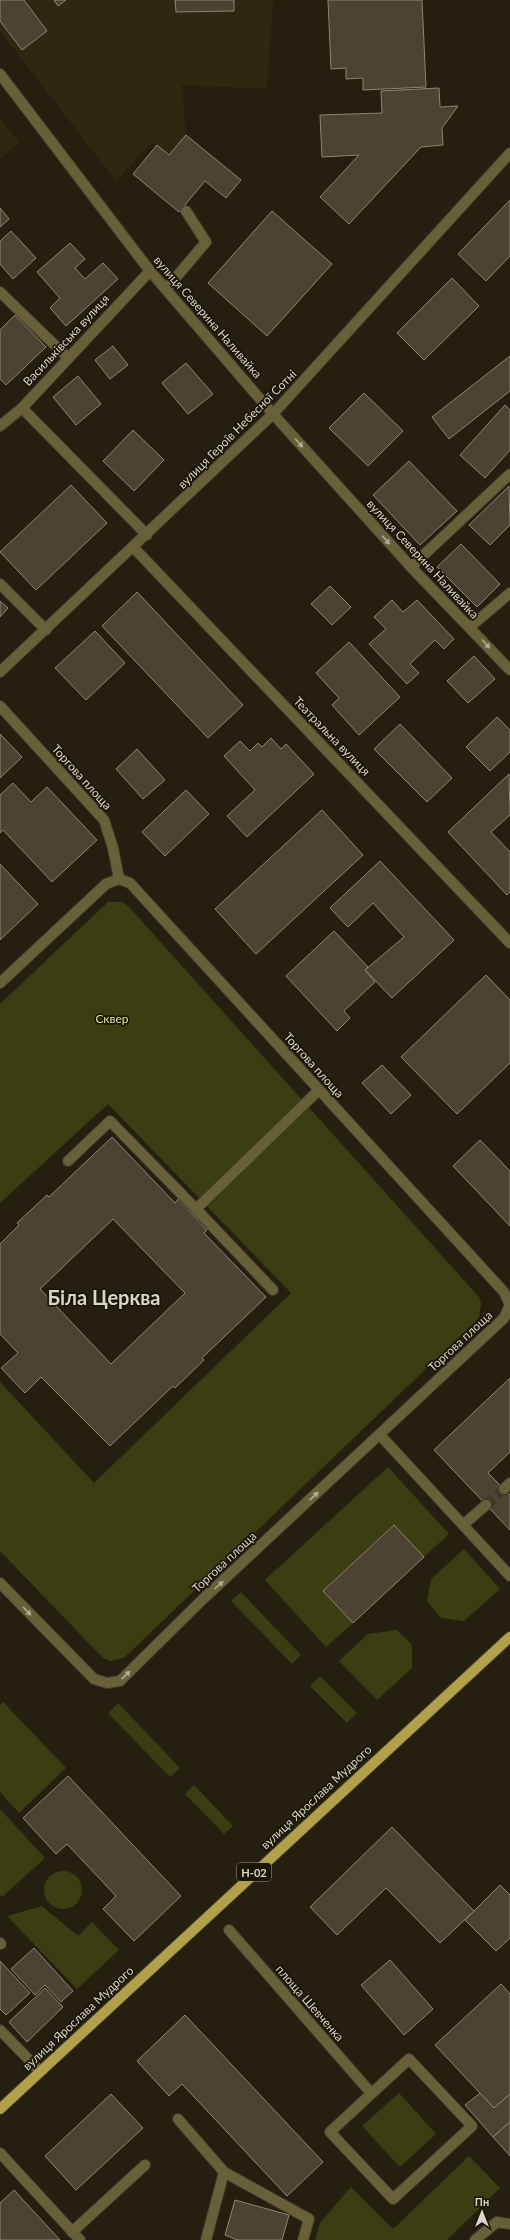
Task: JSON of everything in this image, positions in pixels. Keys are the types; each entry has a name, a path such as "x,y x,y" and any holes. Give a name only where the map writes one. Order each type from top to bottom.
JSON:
{"main road":[{"name":"вулиця Ярослава Мудрого","path":"0,2108 510,1637"}],"street":[{"name":"вулиця Северина Наливайка","path":"0,74 150,271 273,414 411,567 510,670"},
{"name":"вулиця Героїв Небесної Сотні","path":"0,672 134,548 273,414 510,153"},
{"path":"166,289 206,242 186,211"},
{"name":"Васильківська вулиця","path":"0,426 22,408 67,357 150,271"},
{"path":"0,292 67,357"},
{"path":"22,408 147,535"},
{"path":"411,567 510,474"},
{"name":"Театральна вулиця","path":"134,548 510,943"},
{"path":"0,584 46,630"},
{"path":"470,627 510,593"},
{"name":"Торгова площа","path":"0,706 104,820 113,848 118,879 130,883 504,1292 510,1305 504,1318 203,1599 120,1681 107,1683 94,1679 0,1583"},
{"path":"0,983 106,884 118,879"},
{"path":"196,1209 319,1090"},
{"path":"68,1160 110,1121 273,1290"},
{"path":"380,1435 510,1576"},
{"path":"463,1525 486,1505"},
{"name":"площа Шевченка","path":"229,1930 371,2093"},
{"path":"0,2030 40,2071"},
{"path":"409,2059 472,2126 393,2199 330,2132 371,2093 409,2059"},
{"path":"178,2119 224,2172 309,2219 303,2240"},
{"path":"0,2153 80,2240"},
{"path":"72,2232 145,2165"},
{"path":"206,2240 224,2172"},
{"path":"475,2240 493,2224 508,2223"}],"shaded area":[{"path":"0,0 273,0 267,89 182,85 186,135 169,155 152,142 116,181 0,31"},
{"path":"0,118 19,142 0,159"}],"green space":[{"name":"Сквер","path":"108,902 122,902 130,908 479,1297 481,1303 479,1318 124,1658 110,1661 102,1657 0,1551 0,1382 94,1483 291,1293 108,1104 0,1203 0,1004"},
{"path":"388,1467 449,1534 424,1557 393,1525 323,1591 353,1623 326,1647 265,1580"},
{"path":"464,1549 500,1589 464,1621 441,1618 427,1601 431,1579"},
{"path":"241,1592 301,1655 292,1664 231,1601"},
{"path":"397,1630 412,1645 412,1668 377,1700 339,1661 368,1634"},
{"path":"320,1676 357,1713 347,1723 310,1686"},
{"path":"3,1702 66,1768 19,1813 0,1792 0,1705"},
{"path":"118,1703 180,1768 170,1777 108,1713"},
{"path":"194,1785 233,1826 224,1834 185,1794"},
{"path":"0,1809 45,1858 2,1897 0,1895"},
{"path":"59,1871 67,1871 77,1876 81,1883 81,1897 77,1904 67,1909 59,1909 49,1904 47,1901 44,1894 44,1886 49,1876 52,1874"},
{"path":"42,1906 78,1936 92,1922 119,1950 77,1989 7,1916"},
{"path":"399,2093 436,2134 400,2167 362,2126"},
{"path":"469,2156 500,2188 447,2240 315,2240 320,2223 351,2187 393,2229"}],"building":[{"path":"0,0 24,0 47,31 22,50 0,21"},
{"path":"54,0 66,0 58,6"},
{"path":"175,0 234,0 234,11 176,12"},
{"path":"328,0 422,0 426,87 363,90 363,78 346,79 346,68 331,69"},
{"path":"439,88 440,107 458,106 442,128 443,145 421,147 349,224 320,197 359,155 322,157 320,115 382,113 381,91"},
{"path":"186,135 241,180 226,198 205,181 179,212 133,174 157,145 169,155"},
{"path":"510,200 510,256 486,281 458,254"},
{"path":"0,208 9,219 0,227"},
{"path":"272,211 332,264 267,336 208,283"},
{"path":"11,231 36,258 13,279 0,264 0,241"},
{"path":"70,243 85,259 75,268 85,279 103,263 118,279 66,326 50,308 60,298 37,272"},
{"path":"452,278 479,306 424,360 397,333"},
{"path":"15,315 46,347 6,385 0,379 0,330"},
{"path":"113,346 128,365 110,379 95,360"},
{"path":"510,356 510,391 449,439 432,417"},
{"path":"186,363 213,394 188,414 162,383"},
{"path":"78,376 101,404 76,425 53,397"},
{"path":"364,393 403,431 368,466 329,428"},
{"path":"505,405 510,410 510,450 485,478 460,455"},
{"path":"133,430 164,460 134,491 103,461"},
{"path":"409,461 457,511 420,545 373,495"},
{"path":"71,485 107,523 36,590 0,552"},
{"path":"509,486 510,525 490,545 469,525"},
{"path":"461,544 500,584 477,607 437,567"},
{"path":"330,586 351,607 332,625 311,604"},
{"path":"137,592 243,705 208,738 102,626"},
{"path":"392,600 403,612 417,600 454,639 444,649 435,640 410,664 419,673 407,684 369,644 386,629 374,617"},
{"path":"0,601 8,608 0,617"},
{"path":"95,631 125,663 86,700 55,668"},
{"path":"349,642 400,697 359,735 332,705 339,698 316,673"},
{"path":"474,656 495,679 468,703 447,681"},
{"path":"497,717 510,730 510,752 490,771 466,747"},
{"path":"400,724 452,778 427,802 374,749"},
{"path":"0,734 22,757 0,778"},
{"path":"271,738 281,749 286,744 314,774 247,837 227,816 255,790 224,756 240,741 250,751 258,743 262,747"},
{"path":"137,749 165,780 143,799 116,769"},
{"path":"509,774 510,815 491,832 510,852 510,892 507,895 448,832"},
{"path":"13,783 31,802 47,787 97,840 52,882 3,830 0,833 0,795"},
{"path":"186,790 209,814 165,856 142,832"},
{"path":"322,810 363,855 256,954 215,909"},
{"path":"380,861 454,940 392,998 365,970 404,937 373,903 348,927 330,908"},
{"path":"0,864 38,904 0,940"},
{"path":"334,931 368,967 365,970 375,982 344,1011 350,1018 337,1031 286,976"},
{"path":"486,975 510,1000 510,1063 457,1114 401,1057"},
{"path":"382,1065 411,1095 391,1114 362,1083"},
{"path":"112,1137 175,1203 178,1199 207,1230 204,1233 266,1297 202,1358 204,1360 175,1388 173,1386 110,1446 41,1377 25,1393 1,1368 18,1353 0,1334 0,1244 19,1225 17,1223 47,1195 49,1197","holes":["113,1219 185,1293 111,1364 40,1289"]},
{"path":"480,1140 510,1171 510,1226 453,1166"},
{"path":"510,1378 510,1452 488,1473 510,1495 510,1530 434,1450"},
{"path":"394,1525 424,1557 353,1623 323,1591"},
{"path":"68,1776 181,1896 134,1941 103,1909 116,1896 67,1844 56,1854 23,1818"},
{"path":"392,1827 474,1911 440,1943 386,1888 337,1935 310,1907"},
{"path":"500,1885 510,1895 510,1938 496,1951 465,1920"},
{"path":"34,1948 73,1991 61,2002 45,1985 35,1995 11,1969"},
{"path":"390,1960 433,2009 404,2035 361,1985"},
{"path":"0,1961 30,1993 6,2015 0,2009"},
{"path":"501,1984 510,1994 510,2094 494,2108 435,2045"},
{"path":"45,1988 63,2007 27,2042 9,2022"},
{"path":"185,2015 323,2162 287,2196 182,2084 169,2096 137,2061"},
{"path":"480,2093 494,2108 510,2094 510,2122 493,2137 465,2105"},
{"path":"111,2094 143,2128 76,2190 45,2156"},
{"path":"510,2122 510,2156 493,2137"},
{"path":"14,2190 60,2240 0,2240 0,2203"},
{"path":"235,2200 289,2215 282,2240 237,2240 225,2235"}],"tunnel":[{"path":"486,1505 504,1489"}],"district":[{"name":"Біла Церква","path":"104,1297"}]}
